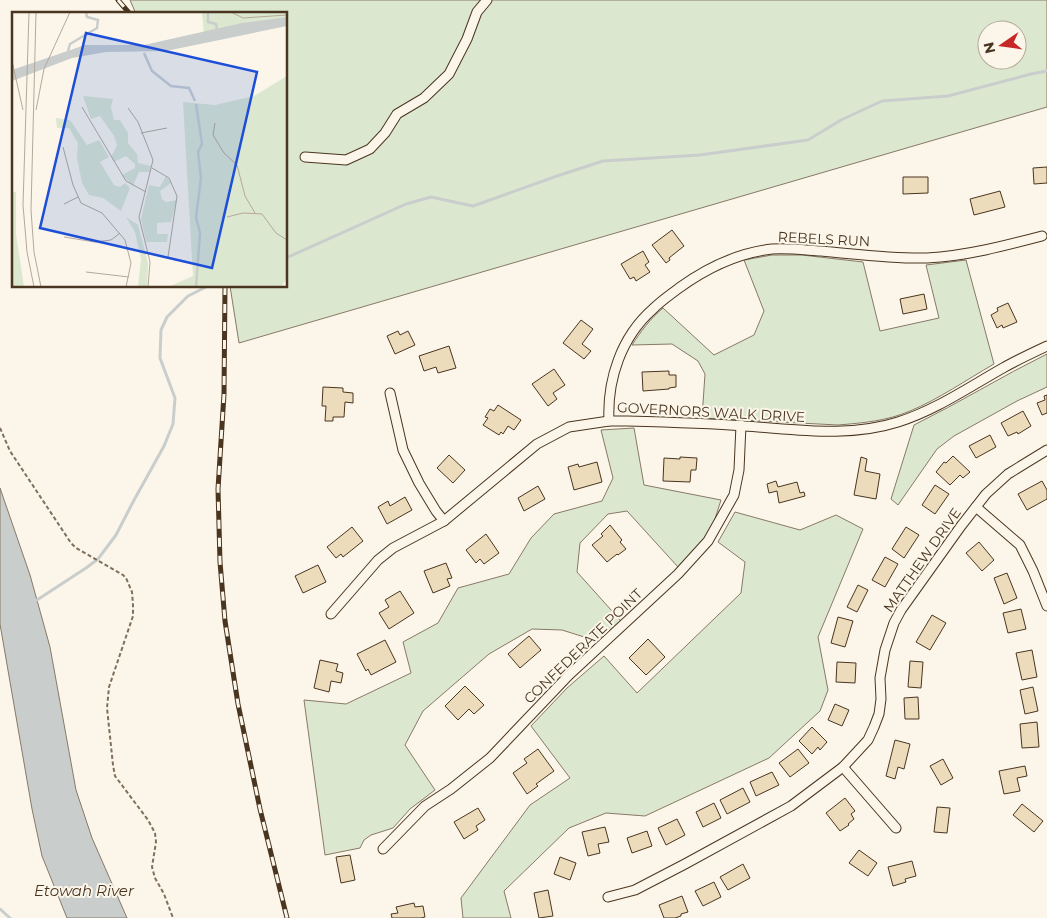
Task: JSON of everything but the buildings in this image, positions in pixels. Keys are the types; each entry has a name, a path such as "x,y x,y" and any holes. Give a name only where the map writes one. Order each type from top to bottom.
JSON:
{"street":[{"path":"305,157 346,160 370,149 385,133 397,114 424,98 450,74 467,39 477,12 487,0"},
{"name":"REBELS RUN","path":"609,421 609,392 618,358 638,324 673,292 721,262 752,252 773,249 898,258 927,258 988,250 1042,236"},
{"name":"GOVERNORS WALK DRIVE","path":"331,614 378,560 394,548 444,521 537,444 568,427 609,421 741,425 826,432 875,428 898,422 936,407 1005,366 1047,346"},
{"path":"390,393 403,450 419,483 444,521"},
{"name":"CONFEDERATE POINT","path":"383,849 425,806 451,789 490,758 568,675 678,574 708,541 734,495 741,425"},
{"name":"MATTHEW DRIVE","path":"608,897 635,890 791,806 843,766 868,740 874,727 879,714 881,700 880,678 885,650 894,623 909,598 986,494 1008,474 1047,450"},
{"path":"976,507 1020,545 1047,606"},
{"path":"843,766 896,828"}],"path":[{"path":"0,428 10,451 70,543 123,575 132,592 132,616 110,687 107,708 112,765 115,776 148,820 155,833 156,842 152,867 173,918"}],"green space":[{"path":"130,0 1047,0 1047,107 239,343 230,288 288,288 288,12 135,12"},
{"path":"772,255 802,255 863,262 880,331 939,318 926,265 966,260 994,364 921,406 892,417 874,421 838,425 702,418 705,374 698,361 672,344 632,345 646,325 663,308 714,355 754,335 764,311 744,260"},
{"path":"1047,354 1047,387 1017,401 954,436 937,449 898,505 891,499 914,425"},
{"path":"634,428 644,485 721,500 714,522 703,540 678,567 627,511 608,514 580,543 577,572 621,621 600,642 562,630 532,629 489,654 423,711 405,745 435,790 410,809 393,828 371,835 364,840 360,848 325,855 304,700 346,704 411,673 403,642 438,623 458,588 509,574 531,538 554,514 602,501 613,478 601,430"},
{"path":"735,512 800,530 836,515 863,529 818,637 828,690 820,711 769,758 645,816 606,813 569,828 504,891 511,918 463,918 461,898 530,805 570,778 531,726 567,688 604,656 637,693 741,593 745,562 718,542"}],"water":[{"name":"Etowah River","path":"0,488 30,575 50,647 76,790 92,838 127,918 67,918 42,856 0,624"}],"waterway":[{"path":"288,257 406,204 431,197 473,206 603,161 700,155 808,140 841,120 882,101 948,96 1047,71"},
{"path":"37,600 98,559 116,535 164,446 173,424 175,398 160,358 161,330 167,317 188,296 204,288"},
{"path":"0,909 10,918"}],"railway":[{"path":"118,0 128,12"},
{"path":"225,288 224,394 218,489 220,562 225,621 238,704 260,809 287,918"}]}
